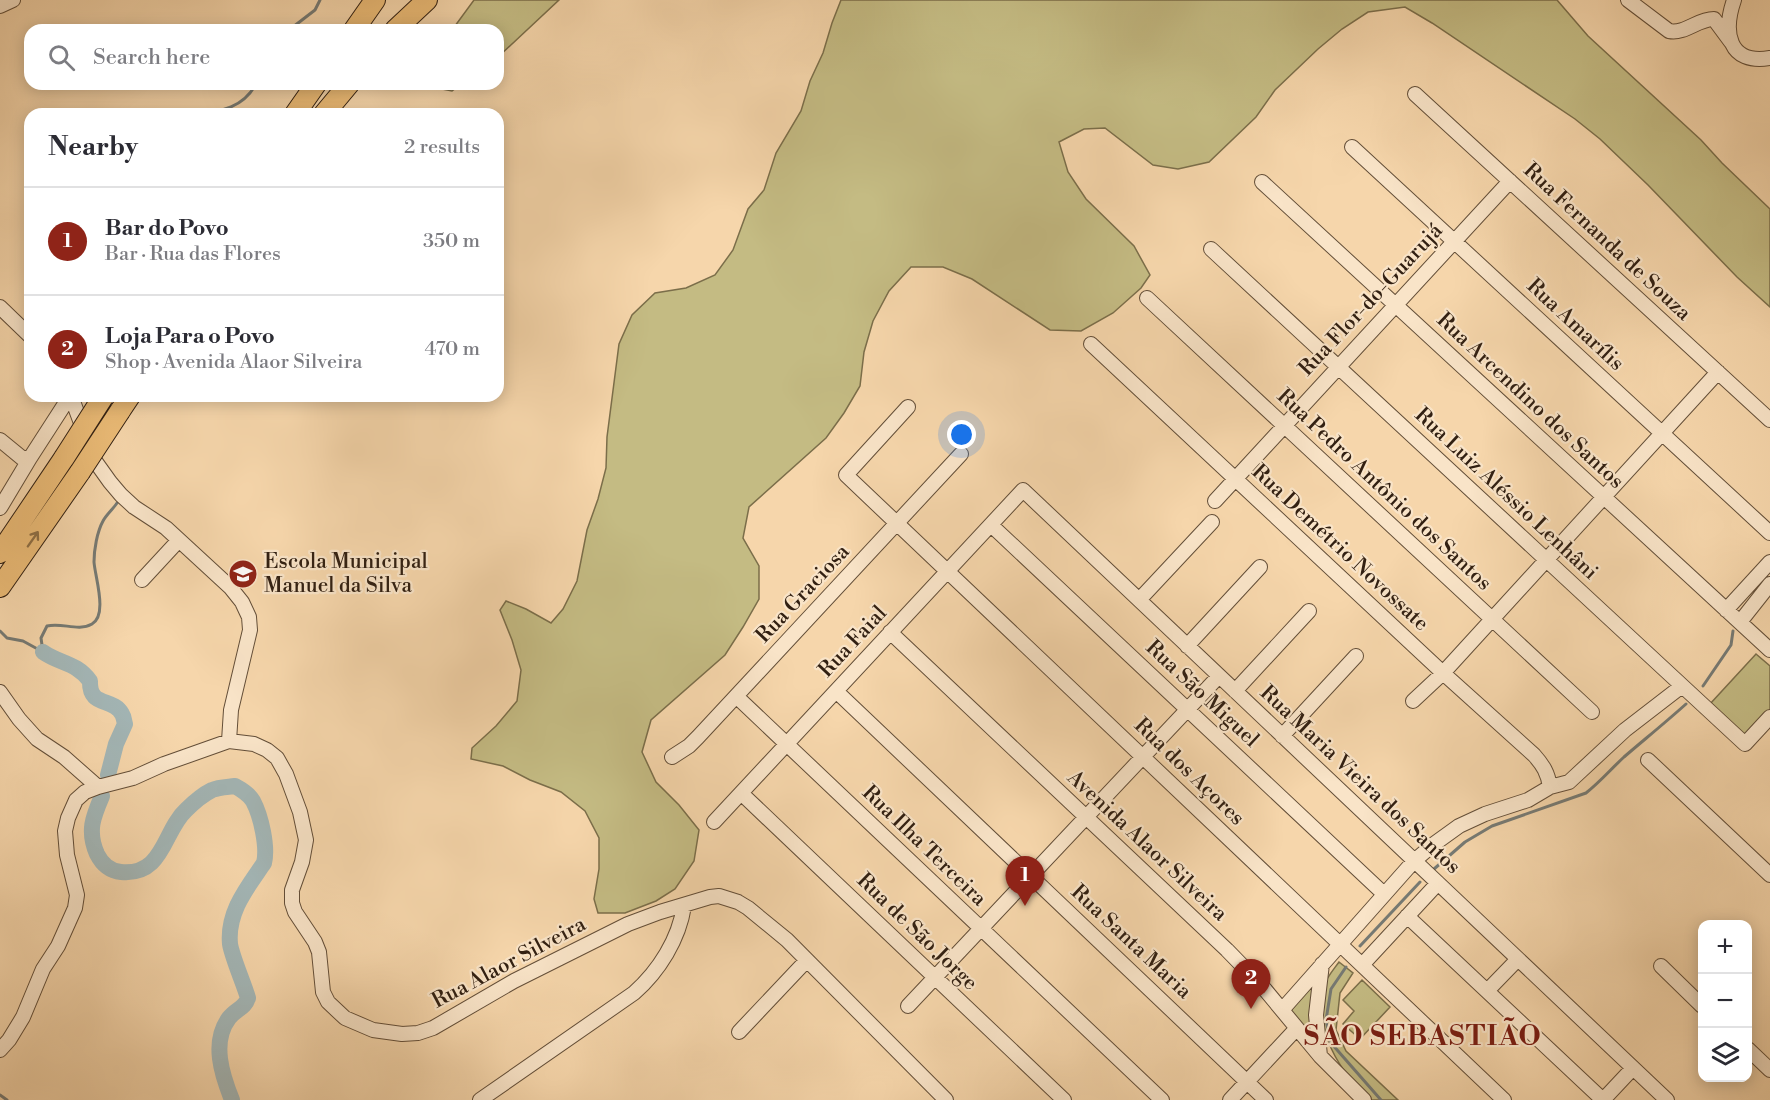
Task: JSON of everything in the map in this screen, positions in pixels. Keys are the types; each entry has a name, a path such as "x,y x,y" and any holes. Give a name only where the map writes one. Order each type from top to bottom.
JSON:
{"highway":[{"path":"358,24 375,0"},
{"path":"401,24 427,0"},
{"path":"299,108 312,90"},
{"path":"329,108 344,90"},
{"path":"0,553 100,402"},
{"path":"0,587 125,404"}],"street":[{"path":"0,6 13,0"},
{"path":"1628,0 1669,31 1682,31 1705,20 1714,19 1737,50 1748,57 1770,58"},
{"path":"1731,42 1728,26 1734,0"},
{"name":"Rua Fernanda de Souza","path":"1415,94 1770,420"},
{"name":"Rua Amarílis","path":"1352,147 1770,533"},
{"name":"Rua Flor-do-Guarujá","path":"1215,501 1510,181"},
{"name":"Rua Arcendino dos Santos","path":"1262,182 1770,650"},
{"name":"Rua Luiz Aléssio Lenhâni","path":"1211,249 1745,744 1770,717"},
{"name":"Rua Pedro Antônio dos Santos","path":"1147,298 1592,712"},
{"path":"0,307 24,330"},
{"name":"Rua Demétrio Novossate","path":"1091,344 1443,673 1534,754 1548,773 1550,787"},
{"path":"1413,701 1443,673 1718,372"},
{"path":"0,508 67,402"},
{"path":"0,1050 23,1017 43,969 58,946 75,908 77,895 67,855 65,831 76,800 85,792 133,778 164,764 229,741 231,710 250,630 249,617 242,602 230,587 166,528 134,507 110,482 95,461 73,402"},
{"name":"Rua dos Açores","path":"908,408 846,475 1504,1100"},
{"path":"0,440 22,458 30,458"},
{"name":"Rua Graciosa","path":"672,757 689,746 961,454"},
{"name":"Rua Faial","path":"714,822 1023,490"},
{"name":"Rua Maria Vieira dos Santos","path":"1023,490 1667,1100"},
{"path":"1139,600 1212,522"},
{"name":"Rua São Miguel","path":"991,525 1384,894"},
{"path":"142,580 179,540"},
{"path":"1726,610 1770,562"},
{"path":"1187,646 1260,567"},
{"path":"1740,622 1770,584"},
{"path":"1235,691 1309,611"},
{"name":"Avenida Alaor Silveira","path":"890,633 1227,950 1320,1056 1364,1100"},
{"path":"1282,736 1356,656"},
{"path":"908,1006 1220,676"},
{"path":"1282,1010 1414,861 1434,844 1459,826 1485,814 1528,800 1550,787 1569,782 1625,730 1682,686"},
{"path":"0,692 37,739 64,757 98,787"},
{"name":"Rua Santa Maria","path":"836,692 1266,1100"},
{"name":"Rua Ilha Terceira","path":"736,696 1162,1100"},
{"name":"Rua Alaor Silveira","path":"229,741 254,744 267,750 277,758 286,774 300,812 306,840 302,862 292,890 292,903 319,952 323,992 328,1002 345,1018 373,1030 402,1034 418,1033 433,1028 514,981 628,924 646,916 719,896 738,902 765,921 807,960 946,1100"},
{"path":"1648,760 1770,875"},
{"name":"Rua de São Jorge","path":"741,793 1064,1100"},
{"path":"1362,965 1438,883"},
{"path":"480,1100 645,984 670,947 680,924 684,906"},
{"path":"1407,916 1603,1100 1633,1068"},
{"path":"1487,991 1518,959"},
{"path":"739,1032 807,960"},
{"path":"1320,1056 1316,1015 1322,964"},
{"path":"1661,966 1698,1002"},
{"path":"1230,1100 1297,1029"},
{"path":"1752,1053 1770,1070"}],"shaded area":[{"path":"474,0 559,0 504,51 504,24 456,24"},
{"path":"841,0 1557,0 1588,36 1701,140 1770,209 1770,307 1737,277 1600,139 1575,119 1405,7 1368,12 1342,29 1275,90 1256,117 1209,162 1178,169 1153,165 1105,128 1084,129 1059,142 1068,172 1086,199 1134,246 1150,275 1141,288 1113,313 1081,331 1050,330 972,279 943,267 911,267 889,291 873,321 864,352 860,386 844,413 826,438 749,507 743,538 759,566 759,599 725,655 651,720 642,752 656,782 699,830 694,861 675,889 656,901 625,913 598,913 594,899 599,869 599,838 585,811 561,792 503,766 471,759 472,748 496,726 517,701 521,670 500,610 506,601 551,623 563,609 577,581 587,530 606,468 607,437 619,344 632,315 655,293 686,288 715,275 733,250 748,209 764,190 776,153 801,111"},
{"path":"1756,654 1770,666 1770,711 1746,737 1710,704"},
{"path":"1339,962 1353,973 1340,993 1336,1030 1346,1051 1398,1100 1372,1100 1349,1077 1332,1049 1322,1018 1322,1002 1325,983"},
{"path":"1313,979 1312,1040 1286,1008"},
{"path":"1362,980 1390,1007 1360,1039 1343,1024 1354,1011 1343,1000"}],"waterway":[{"path":"297,24 315,10 320,0"},
{"path":"228,108 245,98 252,90"},
{"path":"43,652 41,638 47,626 81,627 92,624 97,619 100,604 94,562 95,547 103,521 117,503"},
{"path":"0,631 7,638 23,641 43,652"},
{"path":"1703,686 1731,645 1733,631"},
{"path":"43,652 79,670 90,681 93,695 113,705 123,715 125,724 116,744 108,775"},
{"path":"1434,869 1465,842 1492,826 1586,793 1686,704"},
{"path":"102,796 92,824 92,838 97,854 104,864 110,869 121,872 135,871 146,867 154,860 178,819 195,802 212,790 235,786 249,796 256,807 264,840 264,863 235,911 230,932 231,949 248,998 245,1004 229,1018 220,1037 219,1048 222,1069 232,1100"},
{"path":"1360,946 1420,882"},
{"path":"1346,967 1331,989 1326,1020 1331,1043 1381,1100"},
{"path":"0,1095 7,1100"}],"place":[{"name":"Escola Municipal Manuel da Silva","path":"243,574"},
{"name":"Bar do Povo","path":"1025,906"},
{"name":"Loja Para o Povo","path":"1251,1009"}],"district":[{"name":"SÃO SEBASTIÃO","path":"1423,1037"}]}
